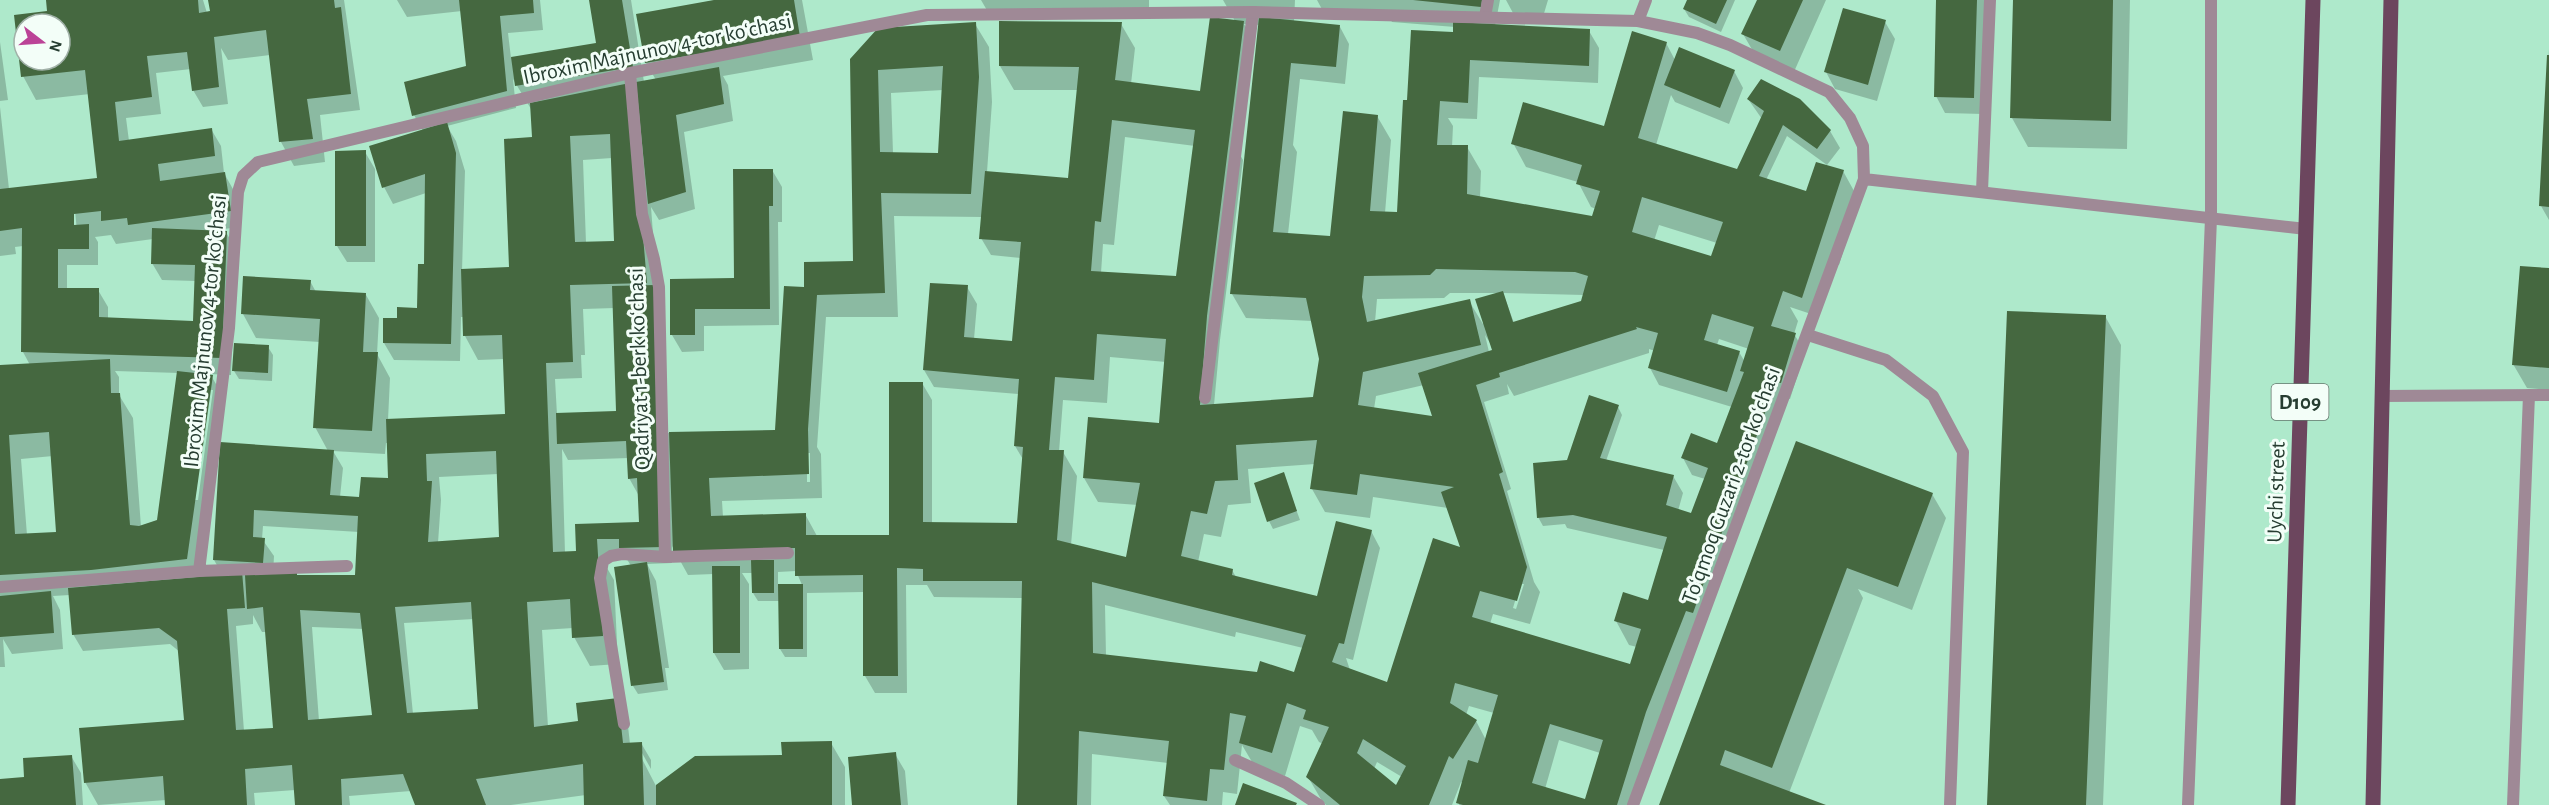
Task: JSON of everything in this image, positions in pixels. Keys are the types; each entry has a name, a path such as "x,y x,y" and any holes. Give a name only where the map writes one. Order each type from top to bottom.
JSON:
{"main road":[{"name":"Uychi street","path":"2288,805 2313,0"},
{"path":"2373,805 2391,0"}],"street":[{"path":"1485,17 1488,0"},
{"path":"1638,21 1646,0"},
{"path":"1982,191 1990,0"},
{"path":"2188,805 2211,218 2211,0"},
{"path":"1204,398 1253,12"},
{"name":"Ibroxim Majnunov 4-tor koʻchasi","path":"199,571 229,328 238,192 247,171 258,162 630,73 927,15 1253,12 1638,21 1697,33 1730,45 1829,92 1850,117 1863,146 1864,179"},
{"name":"Qadriyat 1-berk koʻchasi","path":"630,73 642,214 659,287 665,557"},
{"path":"1864,179 2306,229"},
{"name":"Toʻqmoq Guzari 2-tor koʻchasi","path":"1633,805 1864,179"},
{"path":"1808,335 1886,360 1933,396 1963,452 1950,805"},
{"path":"2513,805 2529,395"},
{"path":"2381,396 2549,395"},
{"path":"624,724 600,568 603,561 610,556 622,554 665,557 788,553"},
{"path":"0,587 199,571 347,566"},
{"path":"1235,760 1286,783 1319,805"}],"building":[{"path":"46,0 198,0 199,13 210,11 208,0 334,0 335,8 341,7 351,94 307,99 313,139 279,142 266,30 214,37 219,87 192,91 187,52 147,56 152,97 115,102 119,141 212,128 215,156 158,164 160,181 225,172 231,211 128,225 127,218 101,221 101,211 74,214 74,225 89,224 89,249 58,249 58,288 99,288 99,317 193,321 195,265 151,264 152,228 227,231 222,358 21,352 22,228 0,231 0,189 97,178 85,70 72,71 72,12 39,12 47,11"},
{"path":"459,0 533,0 534,13 500,16 507,91 412,116 404,82 466,66"},
{"path":"589,0 622,0 633,67 515,86 511,57 596,43"},
{"path":"714,0 794,0 800,37 645,63 636,14"},
{"path":"1413,0 1482,0 1481,7"},
{"path":"1687,0 1727,0 1716,24 1683,9"},
{"path":"1757,0 1803,0 1780,51 1741,34"},
{"path":"1936,0 1977,0 1974,98 1934,97"},
{"path":"2013,0 2113,0 2111,121 2010,118"},
{"path":"1843,8 1886,20 1868,85 1824,72"},
{"path":"1210,17 1244,21 1207,316 1200,405 1313,397 1319,359 1306,298 1230,294 1259,17 1340,25 1336,67 1291,63 1273,232 1330,236 1343,111 1378,115 1370,211 1397,212 1403,100 1407,100 1411,30 1453,32 1453,22 1590,29 1589,66 1470,60 1468,103 1440,101 1437,145 1468,145 1467,194 1592,216 1600,191 1576,184 1582,165 1511,144 1523,102 1604,126 1632,31 1667,42 1638,138 1737,169 1764,111 1747,99 1761,79 1800,99 1831,130 1817,149 1783,125 1759,176 1806,191 1816,162 1844,170 1802,298 1783,291 1771,326 1796,333 1781,383 1776,382 1693,613 1686,611 1646,712 1617,805 1463,805 1456,803 1468,760 1478,763 1498,695 1455,683 1450,703 1477,720 1453,759 1449,756 1429,805 1340,805 1306,777 1329,727 1303,719 1306,710 1287,703 1272,753 1239,743 1246,716 1230,713 1224,770 1210,769 1207,801 1163,796 1169,741 1079,731 1077,805 1017,805 1022,581 923,581 923,569 897,568 898,676 863,676 863,575 795,576 795,548 673,552 669,432 775,430 784,286 804,287 804,262 853,261 850,59 878,28 976,22 979,77 971,194 881,193 885,293 817,295 808,429 809,474 709,478 711,516 806,513 806,535 889,535 889,382 923,382 923,522 1017,523 1023,447 1014,446 1019,379 923,370 930,283 968,285 964,337 1012,341 1021,242 979,239 985,171 1068,178 1079,67 999,66 999,21 1122,22 1115,80 1200,91","holes":["943,66 938,153 880,152 878,70","1112,120 1195,130 1176,276 1091,271 1095,221 1101,222","1642,197 1723,222 1711,256 1632,232","1436,269 1575,272 1588,276 1581,301 1513,322 1503,291 1475,299 1492,350 1418,373 1432,416 1358,405 1363,372 1481,345 1470,299 1367,322 1362,297 1364,276 1430,275","1712,314 1754,327 1740,371 1744,372 1717,443 1691,433 1681,458 1708,468 1691,513 1666,505 1674,475 1600,458 1619,405 1589,395 1567,460 1533,463 1537,518 1573,515 1667,537 1648,600 1623,592 1614,621 1641,629 1630,664 1472,617 1480,591 1517,601 1527,567 1499,474 1503,472 1476,385 1500,377 1499,373 1637,329 1636,327 1658,333 1648,368 1727,392 1740,351 1704,340","1097,334 1166,339 1159,423 1088,417 1083,478 1140,483 1126,557 1057,540 1064,450 1049,450 1055,377 1094,380","1317,440 1310,489 1357,495 1360,474 1454,487 1441,492 1460,547 1433,538 1387,682 1332,662 1339,643 1344,644 1372,530 1336,521 1317,596 1232,575 1233,569 1181,556 1191,511 1207,514 1215,481 1238,480 1236,445","1092,582 1306,635 1294,672 1260,661 1257,672 1093,653","1550,724 1603,740 1585,799 1532,783","1363,739 1406,766 1396,785 1357,753"]},
{"path":"1679,47 1735,70 1720,108 1664,85"},
{"path":"2547,55 2549,55 2549,207 2539,206"},
{"path":"719,67 724,104 676,115 686,192 648,204 636,82"},
{"path":"20,72 67,72 21,77"},
{"path":"630,83 647,283 570,285 573,362 546,363 553,552 576,551 575,524 639,522 637,478 628,479 626,441 557,444 556,413 616,411 612,286 655,285 663,547 619,548 619,539 597,539 603,636 572,638 570,599 527,602 534,727 578,721 576,703 618,698 623,743 642,742 644,805 584,805 583,764 476,779 486,805 415,805 403,774 341,779 342,805 295,805 292,765 245,769 247,805 165,805 163,776 84,783 79,728 184,720 177,641 159,628 72,635 68,588 242,571 245,608 227,609 236,730 273,728 263,607 247,609 245,575 297,571 297,575 355,575 358,516 254,510 253,537 265,538 263,563 213,560 220,442 334,450 330,495 359,497 361,477 388,478 386,419 505,414 502,335 463,336 461,269 509,267 504,139 532,137 530,103","holes":["610,134 614,241 575,242 570,136","496,451 499,537 428,542 432,481 427,481 426,454","471,602 478,709 407,713 395,607","300,610 360,613 372,715 308,720"]},
{"path":"447,122 456,153 451,344 383,343 383,318 397,318 397,307 417,308 418,264 424,264 425,174 382,188 369,146"},
{"path":"366,150 366,246 335,246 335,151"},
{"path":"733,169 773,169 773,206 769,206 770,309 695,309 695,335 670,335 670,279 734,278"},
{"path":"2520,266 2549,268 2549,368 2512,365"},
{"path":"243,276 311,280 310,290 366,293 363,352 378,352 372,431 313,428 320,319 241,314"},
{"path":"2007,311 2106,315 2086,805 1987,805"},
{"path":"234,343 269,345 268,373 232,371"},
{"path":"110,359 111,393 120,393 130,525 139,526 157,520 177,371 213,375 187,559 91,570 0,575 0,365","holes":["49,432 56,532 15,534 9,435"]},
{"path":"1796,441 1933,493 1898,587 1847,568 1772,768 1725,750 1720,765 1826,805 1659,805"},
{"path":"1284,472 1297,511 1267,522 1254,483"},
{"path":"751,560 774,560 774,593 752,593"},
{"path":"647,562 664,682 631,686 614,567"},
{"path":"712,566 740,566 740,653 713,653"},
{"path":"778,584 803,584 803,649 779,649"},
{"path":"51,591 54,633 0,637 0,596"},
{"path":"832,741 832,805 656,805 656,785 695,756 782,755 781,742"},
{"path":"896,752 901,805 852,805 848,757"},
{"path":"72,755 76,805 0,805 0,779 24,777 23,758"},
{"path":"1243,783 1297,803 1296,805 1235,805"}]}
